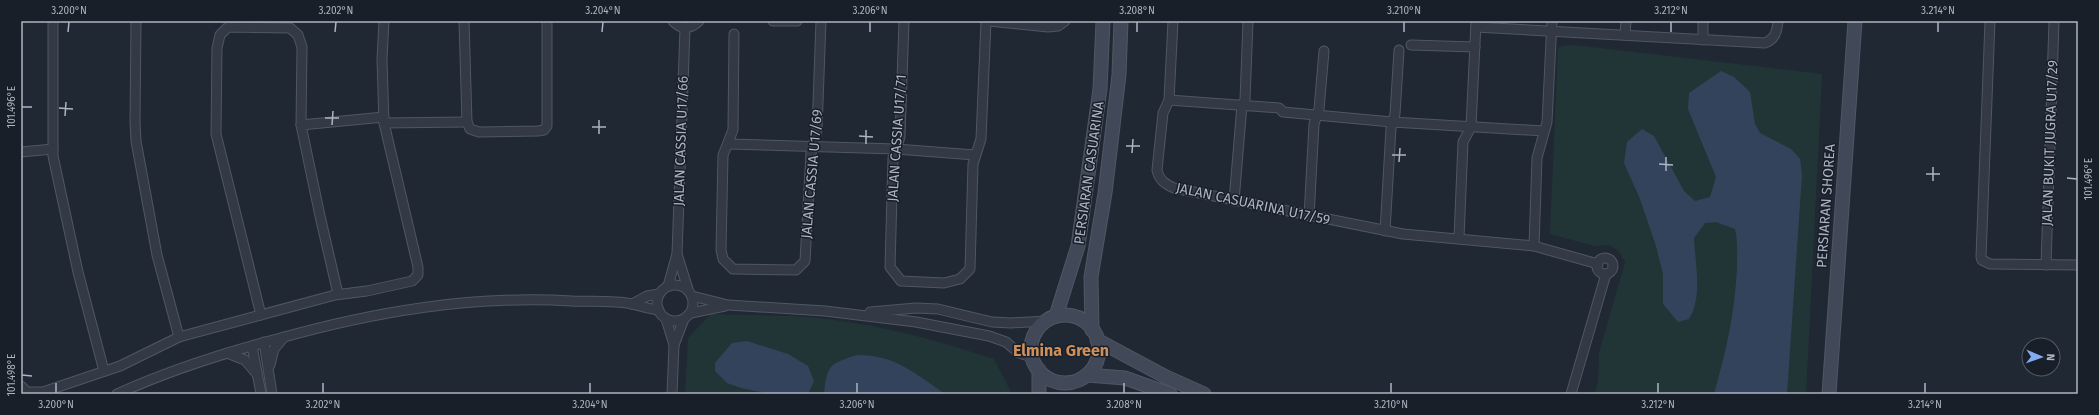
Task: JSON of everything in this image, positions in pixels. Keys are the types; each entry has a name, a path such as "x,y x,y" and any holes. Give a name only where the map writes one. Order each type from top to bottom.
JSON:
{"street":[{"path":"54,21 52,149 78,272 104,371"},
{"path":"136,21 134,122 136,141 157,255 179,337"},
{"path":"21,386 27,392 43,392 120,366 179,337 338,294 367,291 412,282 418,276 418,267 384,120 382,59 384,21"},
{"path":"464,21 468,126"},
{"path":"301,125 384,120 468,126 479,132 544,130 547,126 547,21"},
{"path":"673,21 680,27 685,28 690,27 699,21"},
{"path":"773,21 797,21"},
{"name":"JALAN CASSIA U17/69","path":"728,144 723,155 721,250 723,259 733,269 778,271 796,270 805,261 812,147 817,130 821,21"},
{"name":"JALAN CASSIA U17/71","path":"904,21 900,137 893,158 890,267 901,281 944,283 960,279 970,269 972,164 976,155"},
{"path":"734,34 733,130 728,144 896,149 976,155 981,139 987,21 1048,27 1058,26 1065,21"},
{"name":"PERSIARAN CASUARINA","path":"1051,319 1078,246 1100,89 1103,21"},
{"name":"PERSIARAN CASUARINA","path":"1095,335 1091,277 1105,193 1116,99 1121,21"},
{"name":"JALAN CASUARINA U17/59","path":"1174,21 1169,100 1163,113 1157,170 1165,185 1234,201 1384,231 1534,246 1598,264"},
{"path":"1234,201 1242,106 1245,100 1248,21"},
{"path":"1534,246 1537,158 1547,122 1552,21"},
{"path":"1625,35 1626,21"},
{"path":"1703,21 1703,40"},
{"path":"1459,238 1463,142 1471,127 1476,24 1552,31 1765,43 1772,40 1778,31 1778,21"},
{"name":"PERSIARAN SHOREA","path":"1829,394 1856,21"},
{"path":"1990,21 1980,257 1982,260 1990,264 2078,265"},
{"name":"JALAN BUKIT JUGRA U17/29","path":"2046,265 2054,21"},
{"path":"261,315 216,134 217,48 220,35 228,27 290,28 298,36 302,47 301,125 338,294"},
{"name":"JALAN CASSIA U17/66","path":"668,286 677,254 685,28"},
{"path":"1411,45 1475,48"},
{"path":"1384,231 1392,122 1395,114 1399,50"},
{"path":"1310,216 1314,124 1317,114 1324,51"},
{"path":"1169,100 1279,108 1283,112 1392,122 1544,131"},
{"path":"21,152 52,149"},
{"name":"JALAN CASSIA U17/66","path":"677,254 690,292"},
{"path":"1571,394 1606,274 1612,270 1613,265 1610,260 1603,259 1598,264 1599,271 1606,274"},
{"path":"632,304 647,296 659,294 668,286 678,285 690,292 728,305 851,314 916,322 989,336 1006,342 1019,353 1032,358"},
{"path":"674,345 694,302 690,292"},
{"path":"659,294 657,305 666,319 674,345 672,394"},
{"path":"117,394 160,374 264,342 365,317 422,307 485,301 545,299 632,304 659,310"},
{"path":"666,319 678,321 687,316 728,305"},
{"path":"851,314 916,308 938,309 992,322 1011,323 1051,319 1066,315 1076,317 1095,335 1166,377 1204,394"},
{"path":"1051,319 1038,328 1033,337 1031,347 1032,358 1045,377 1057,382 1070,383 1082,378 1125,378 1170,394"},
{"path":"1069,394 1097,359 1095,335"},
{"path":"269,373 270,359 274,349 284,337"},
{"path":"264,342 272,394"},
{"path":"252,346 261,394"},
{"path":"227,353 245,360 258,375"},
{"path":"1039,370 1039,394"}],"shaded area":[{"path":"1574,45 1822,74 1806,394 1594,394 1598,383 1599,353 1625,262 1619,251 1610,245 1594,246 1550,234 1558,47"},
{"path":"711,314 819,318 855,323 935,341 994,359 1012,394 685,394 688,338"}],"water":[{"path":"1721,71 1734,77 1750,92 1755,124 1760,133 1791,149 1800,159 1802,175 1787,394 1714,394 1732,316 1737,268 1737,244 1735,229 1716,222 1705,223 1694,238 1697,280 1696,301 1689,319 1678,322 1663,304 1663,274 1656,246 1640,199 1624,163 1627,142 1642,129 1654,136 1684,191 1695,201 1710,197 1716,177 1688,109 1689,93"},
{"path":"747,341 788,354 808,366 814,381 808,394 770,394 741,388 727,383 715,371 715,363 732,343"},
{"path":"857,355 883,358 894,362 914,372 945,394 824,394 826,377 831,367 840,361"}],"district":[{"name":"Elmina Green","path":"1061,350"}]}
